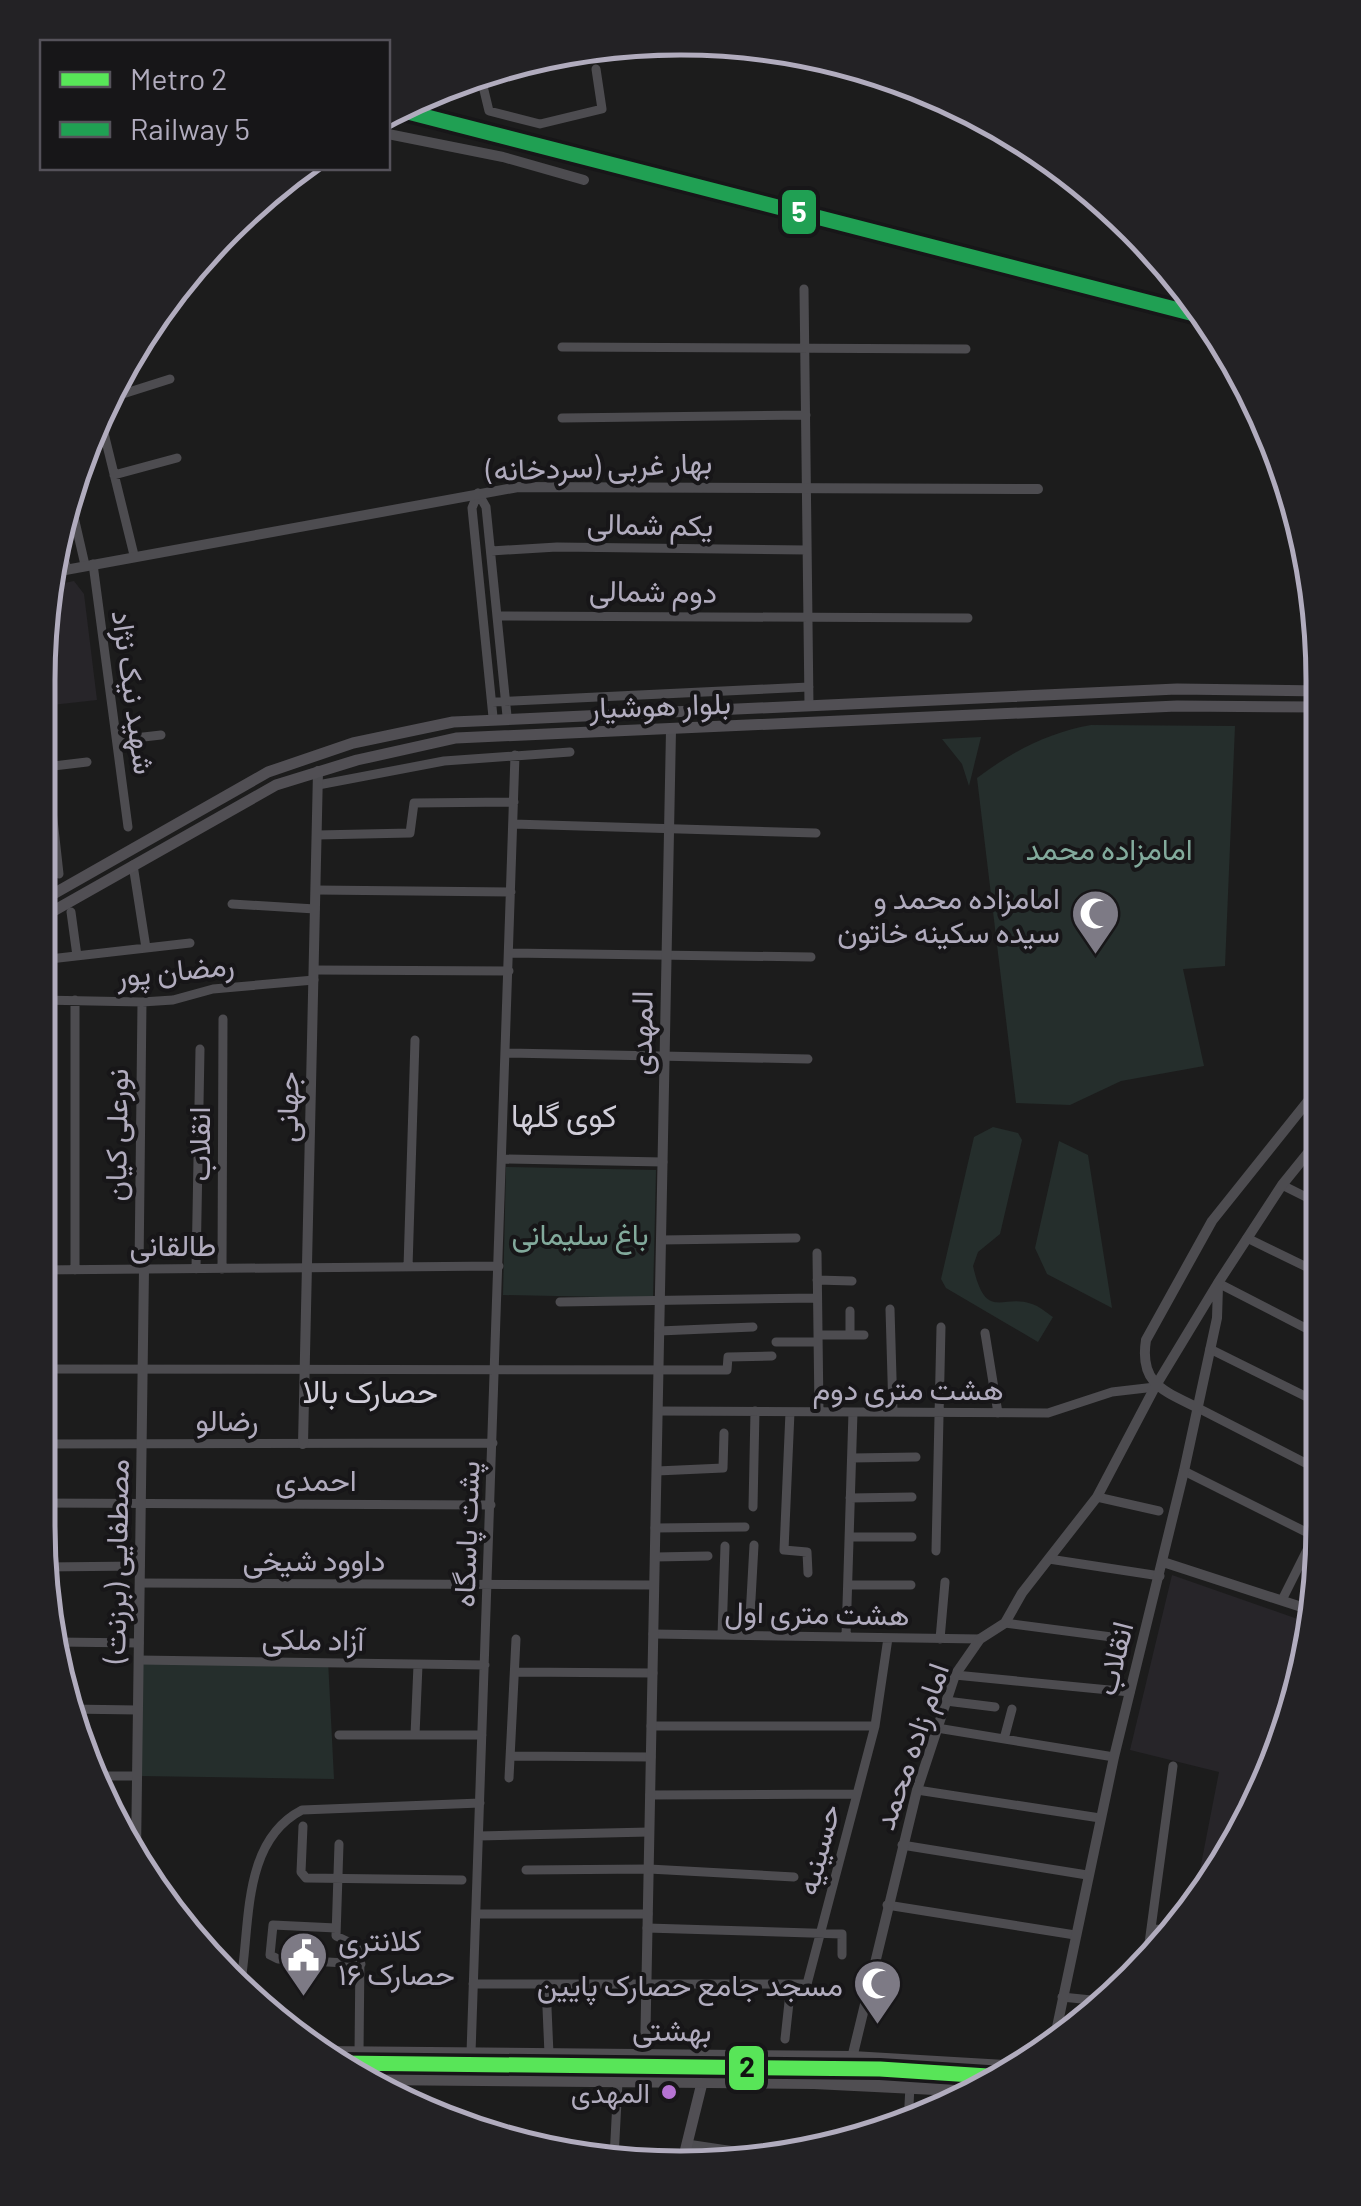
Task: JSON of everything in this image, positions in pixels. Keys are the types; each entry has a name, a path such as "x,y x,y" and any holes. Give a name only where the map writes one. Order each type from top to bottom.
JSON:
{"main road":[{"name":"بلوار هوشیار","path":"55,893 268,772 408,730 500,717 1177,689 1306,691"},
{"name":"بلوار هوشیار","path":"55,910 276,786 318,778 441,741 509,733 671,730 1177,706 1306,707"},
{"path":"163,832 169,846"},
{"path":"134,848 142,851 138,863"},
{"name":"بهشتی","path":"344,2053 852,2058 994,2066"},
{"path":"444,2053 454,2067 445,2079"},
{"path":"486,2080 477,2068 479,2060 488,2053"},
{"name":"بهشتی","path":"389,2078 952,2089"},
{"path":"685,2151 702,2084"}],"street":[{"path":"483,87 489,111 540,124 602,108 596,69"},
{"path":"390,134 503,157 584,180"},
{"path":"804,289 809,706"},
{"path":"562,347 966,349"},
{"path":"126,393 170,379"},
{"path":"562,418 806,416"},
{"path":"105,437 134,555"},
{"path":"114,475 177,458"},
{"name":"بهار غربی (سردخانه)","path":"67,569 518,487 1038,489"},
{"path":"478,493 486,507 492,551 506,700 500,717"},
{"path":"478,493 472,508 492,702 500,717"},
{"name":"شهید نیک نژاد","path":"75,521 89,564 128,827"},
{"name":"یکم شمالی","path":"492,551 558,547 807,550"},
{"path":"66,565 67,569"},
{"name":"دوم شمالی","path":"498,616 968,618"},
{"path":"492,702 809,688"},
{"name":"المهدی","path":"645,2056 671,730"},
{"path":"116,740 161,735"},
{"path":"441,741 444,762"},
{"path":"318,778 570,752"},
{"path":"500,1266 515,755"},
{"path":"55,766 87,762"},
{"name":"جهانی","path":"304,1444 318,778"},
{"path":"317,835 410,833 414,803 514,802"},
{"path":"513,824 816,833"},
{"path":"55,843 59,874"},
{"path":"138,863 146,948"},
{"path":"316,890 511,892"},
{"path":"232,904 315,910"},
{"path":"70,912 76,956"},
{"path":"55,958 190,944"},
{"path":"509,953 810,957"},
{"name":"رمضان پور","path":"55,1000 173,1000 213,988 314,975 508,970"},
{"path":"75,1000 75,1270"},
{"name":"نورعلی کیان","path":"142,1002 142,1269"},
{"name":"انقلاب","path":"222,1269 223,1020"},
{"path":"408,1267 415,1040"},
{"path":"196,1269 200,1049"},
{"path":"506,1053 808,1059"},
{"path":"1306,1104 1212,1222 1146,1340 1145,1370 1155,1387 1306,1463"},
{"name":"امام زاده محمد","path":"852,2058 916,1790 956,1674 980,1639 1005,1623 1097,1497 1155,1387 1218,1283 1306,1155"},
{"path":"503,1160 663,1162"},
{"path":"1282,1185 1306,1197"},
{"path":"661,1240 796,1238"},
{"path":"1247,1238 1306,1267"},
{"path":"817,1252 818,1412"},
{"name":"طالقانی","path":"55,1270 500,1266"},
{"name":"پشت پاسگاه","path":"471,2053 500,1266"},
{"name":"مصطفایی (برزنت)","path":"136,1833 142,1269"},
{"path":"817,1280 852,1280"},
{"path":"1218,1283 1306,1328"},
{"name":"انقلاب","path":"1057,2025 1100,1818 1198,1408 1218,1283"},
{"path":"560,1302 817,1298"},
{"path":"890,1309 893,1412"},
{"path":"850,1311 850,1335"},
{"path":"936,1551 942,1413 940,1327"},
{"path":"659,1331 752,1328"},
{"path":"985,1333 998,1413"},
{"path":"776,1342 864,1335"},
{"path":"1210,1350 1306,1397"},
{"path":"55,1369 726,1370 728,1357 772,1356"},
{"name":"هشت متری دوم","path":"658,1410 1048,1412 1112,1392 1155,1387"},
{"path":"753,1507 755,1411"},
{"path":"790,1412 784,1550 807,1552 808,1573"},
{"path":"846,1637 853,1412"},
{"path":"656,1471 723,1468 724,1432"},
{"name":"رضالو","path":"55,1444 493,1443"},
{"path":"852,1458 916,1457"},
{"path":"1184,1470 1306,1529"},
{"path":"850,1498 912,1497"},
{"path":"1097,1497 1160,1511"},
{"name":"احمدی","path":"55,1503 491,1505"},
{"path":"656,1528 745,1527"},
{"path":"849,1537 912,1537"},
{"path":"750,1636 754,1544"},
{"path":"722,1635 724,1546"},
{"path":"655,1557 708,1556"},
{"path":"1282,1600 1305,1556"},
{"path":"1050,1559 1160,1576"},
{"path":"1164,1562 1301,1607"},
{"path":"56,1567 140,1566"},
{"path":"940,1639 945,1582"},
{"name":"داوود شیخی","path":"140,1583 654,1585"},
{"path":"848,1585 911,1585"},
{"path":"1005,1623 1127,1640"},
{"name":"هشت متری اول","path":"653,1634 980,1639"},
{"name":"حسینیه","path":"791,1984 807,1984 875,1726 888,1638"},
{"path":"509,1778 516,1639"},
{"path":"66,1642 139,1643"},
{"name":"آزاد ملکی","path":"139,1660 485,1665"},
{"path":"415,1735 418,1665"},
{"path":"514,1672 652,1673"},
{"path":"956,1674 1130,1692"},
{"path":"946,1701 996,1707"},
{"path":"1004,1739 1012,1708"},
{"path":"83,1709 138,1710"},
{"path":"652,1726 875,1726"},
{"path":"937,1728 1114,1757"},
{"path":"339,1735 482,1735"},
{"path":"510,1756 651,1756"},
{"path":"1150,1940 1174,1766"},
{"path":"108,1776 137,1776"},
{"path":"916,1790 1100,1818"},
{"path":"650,1795 857,1794"},
{"path":"242,1972 254,1882 268,1839 302,1810 480,1803"},
{"path":"303,1826 303,1874 462,1880"},
{"path":"479,1836 649,1832"},
{"path":"340,1844 336,1928 339,1940 358,1948 362,1964 359,2053"},
{"path":"902,1846 1088,1876"},
{"path":"526,1870 649,1869 794,1877"},
{"path":"887,1905 1075,1936"},
{"path":"476,1914 648,1914"},
{"path":"336,1928 272,1925 270,1954 278,1959 362,1964"},
{"path":"648,1928 842,1934 842,1955"},
{"path":"1151,1929 1158,1929"},
{"path":"473,1984 791,1984 785,2039"},
{"path":"546,1985 548,2054"},
{"path":"1062,1997 1088,2000"},
{"path":"615,2148 618,2082"},
{"path":"909,2107 910,2086"},
{"path":"687,2144 725,2150"}],"shaded area":[{"path":"74,581 84,594 97,700 55,705 56,640 63,583"},
{"path":"1172,1575 1299,1619 1273,1727 1241,1802 1199,1876 1219,1772 1130,1750"}],"green space":[{"name":"امامزاده محمد","path":"1091,725 1235,726 1225,966 1183,969 1204,1066 1121,1081 1070,1105 1016,1103 977,778 1031,744"},
{"path":"981,737 969,786 962,764 942,739"},
{"path":"993,1127 1018,1133 1022,1140 1000,1234 978,1252 973,1266 978,1284 989,1300 1032,1304 1053,1317 1038,1342 946,1288 941,1279 974,1137"},
{"path":"1059,1141 1088,1155 1112,1308 1047,1274 1035,1248"},
{"name":"باغ سلیمانی","path":"506,1167 656,1170 653,1298 503,1295"},
{"path":"328,1660 334,1779 140,1776 142,1663"}],"metro line":[{"name":"2","path":"362,2063 880,2069 977,2075"}],"rail line":[{"name":"5","path":"417,114 1186,312"}],"place":[{"name":"امامزاده محمد و سیده سکینه خاتون","path":"1095,956"},
{"name":"کلانتری ۱۶ حصارک","path":"303,1998"},
{"name":"مسجد جامع حصارک پایین","path":"878,2026"},
{"name":"المهدی","path":"669,2092"}],"district":[{"name":"کوی گلها","path":"564,1114"},
{"name":"حصارک بالا","path":"370,1390"}]}
